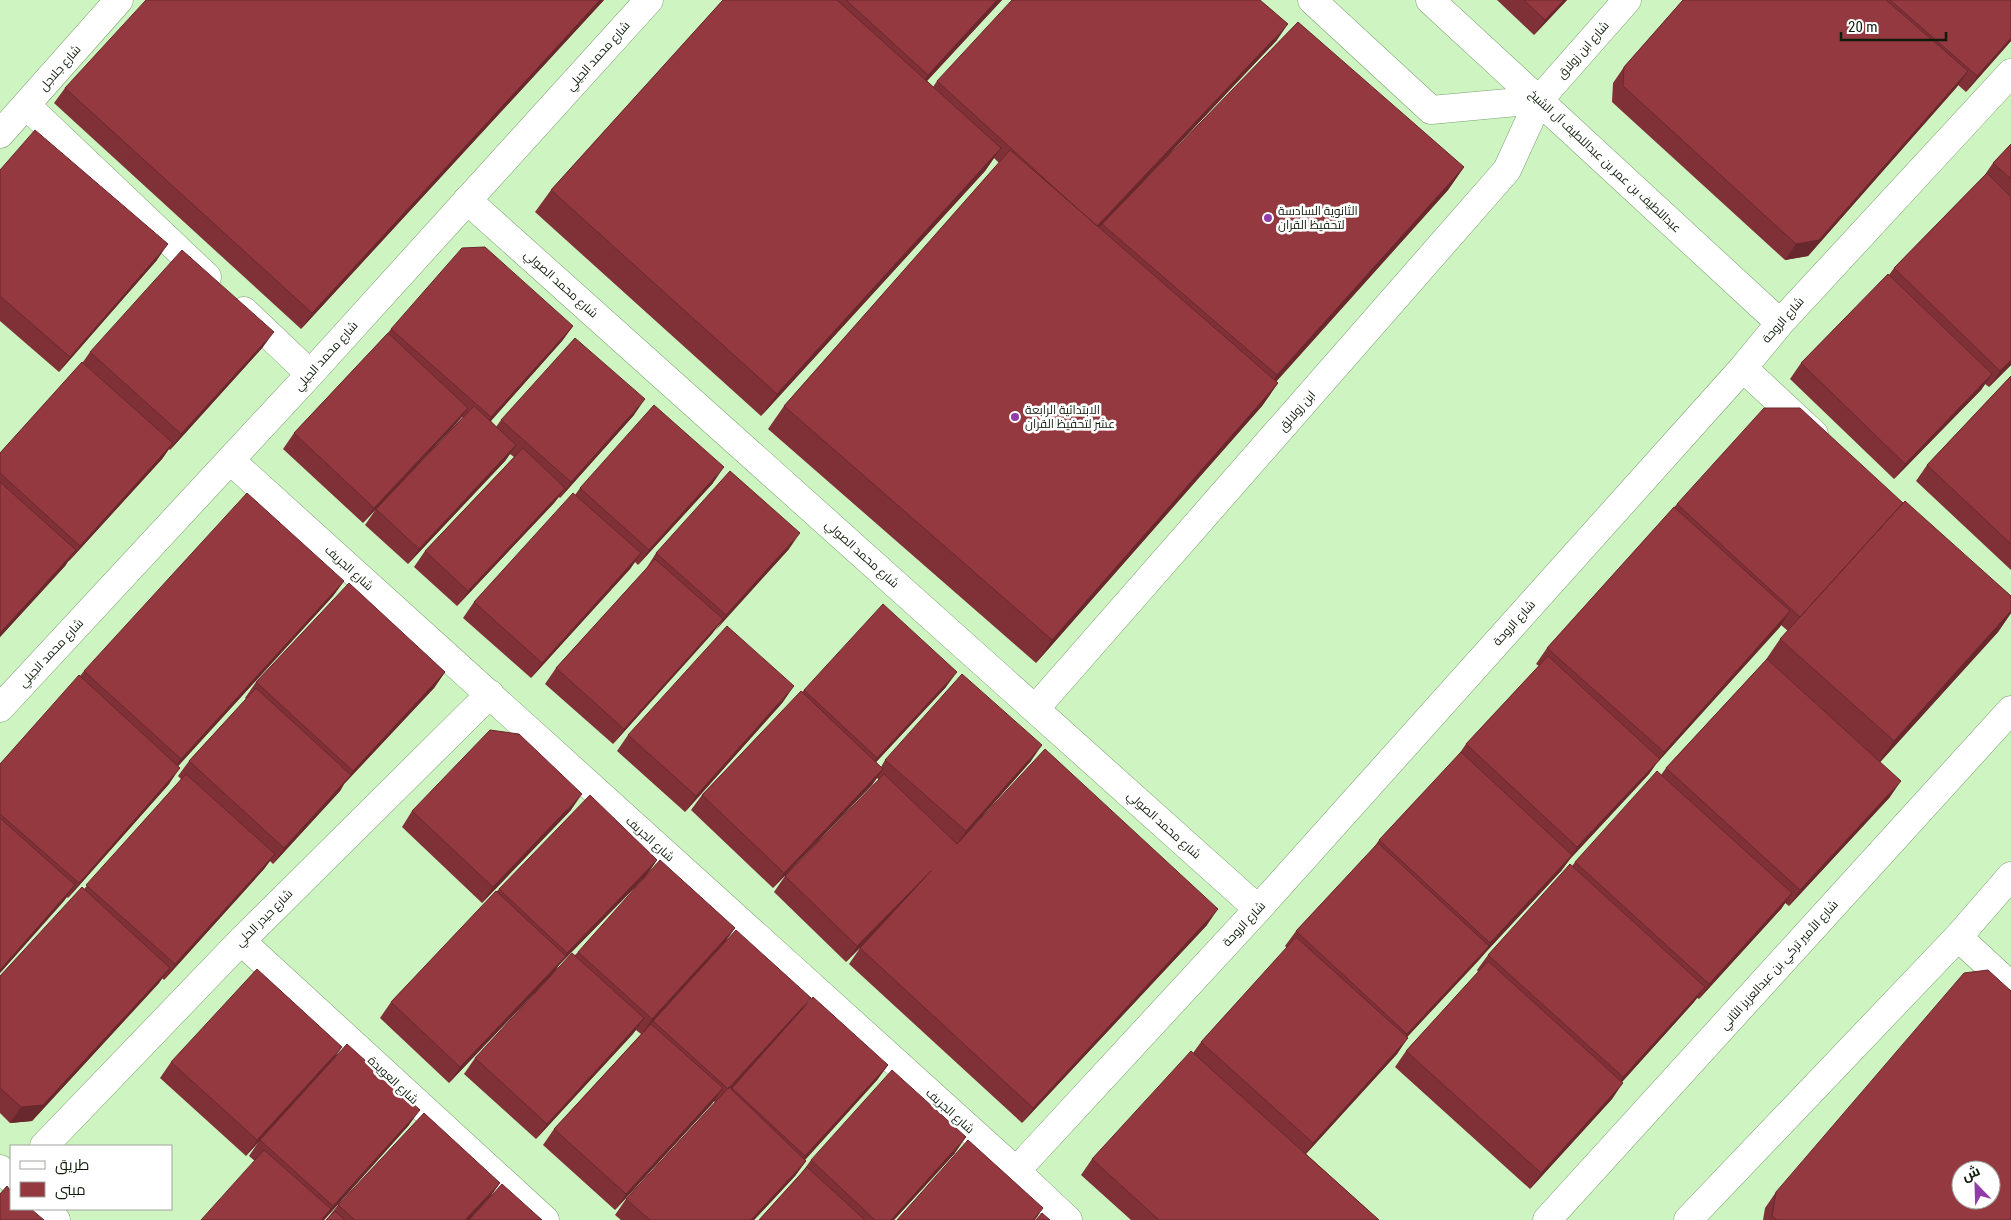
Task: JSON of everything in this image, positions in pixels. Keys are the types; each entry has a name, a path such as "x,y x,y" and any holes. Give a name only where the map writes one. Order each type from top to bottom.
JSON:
{"street":[{"name":"شارع جلاجل","path":"0,134 27,106 119,0"},
{"name":"شارع محمد الجيلي","path":"0,708 310,374 649,0"},
{"path":"1312,0 1431,110 1539,100"},
{"name":"عبداللطيف بن عمر بن عبداللطيف آل الشيخ","path":"1430,0 1780,323"},
{"name":"شارع ابن زولاق","path":"1539,100 1627,0"},
{"name":"شارع الروحة","path":"1016,1171 1258,909 1743,368 1780,323 2011,73"},
{"name":"ابن زولالق","path":"1035,709 1508,170 1539,100"},
{"path":"27,106 310,374"},
{"name":"شارع محمد الصولي","path":"467,200 1258,909"},
{"path":"1743,368 1830,449"},
{"name":"شارع الجريف","path":"230,460 1068,1220"},
{"name":"شارع حيدر الحلي","path":"45,1145 241,941 490,694"},
{"name":"شارع الأمير تركي بن عبدالعزيز الثاني","path":"1547,1220 2011,710"},
{"path":"1688,1220 1958,936 2011,876"},
{"path":"1958,936 2011,986"},
{"name":"شارع العويدة","path":"241,941 545,1220"},
{"path":"0,1169 10,1178"},
{"path":"45,1210 56,1220"}],"building":[{"path":"146,0 600,0 312,313 65,88"},
{"path":"723,0 837,0 1001,148 777,394 551,190"},
{"path":"846,0 997,0 928,75"},
{"path":"1012,0 1260,0 1288,24 1097,226 937,81"},
{"path":"1524,0 1564,0 1545,20"},
{"path":"1683,0 1886,0 1968,71 1819,240 1796,244 1623,86 1624,67"},
{"path":"1890,0 2011,0 2011,38 1977,76"},
{"name":"الثانوية السادسة لتحفيظ القران","path":"1298,22 1464,167 1277,375 1102,224"},
{"path":"35,130 168,244 70,357 0,296 0,170"},
{"path":"2011,144 2011,179 1993,163"},
{"name":"الابتدائية الرابعة عشر لتحفيظ القران","path":"1010,150 1278,383 1052,640 784,406"},
{"path":"1987,173 2011,197 2011,360 2000,371 1894,268"},
{"path":"485,247 573,326 491,417 391,329 462,248"},
{"path":"182,250 274,332 181,434 90,352"},
{"path":"1888,274 1992,374 1905,464 1801,363"},
{"path":"388,333 468,408 374,508 294,433"},
{"path":"575,338 645,399 571,482 501,420"},
{"path":"82,362 173,443 80,546 0,473 0,453"},
{"path":"2011,376 2011,544 1927,465"},
{"path":"654,405 724,467 649,550 580,488"},
{"path":"474,406 516,445 419,549 376,509"},
{"path":"1764,408 1800,408 1903,503 1800,617 1677,504"},
{"path":"523,448 565,488 468,591 425,551"},
{"path":"730,471 800,533 726,615 656,553"},
{"path":"0,482 76,550 0,633"},
{"path":"247,493 344,581 181,759 84,671"},
{"path":"573,493 641,553 542,663 474,602"},
{"path":"1905,501 2011,596 2011,611 1894,741 1780,639"},
{"path":"1674,507 1790,611 1664,752 1547,648"},
{"path":"655,559 723,619 624,729 556,668"},
{"path":"349,583 445,672 353,771 256,682"},
{"path":"883,604 957,672 877,758 804,690"},
{"path":"727,626 794,686 696,796 628,735"},
{"path":"1548,656 1660,759 1577,847 1466,744"},
{"path":"1767,659 1901,781 1800,890 1666,768"},
{"path":"962,674 1042,745 966,831 885,760"},
{"path":"79,675 180,768 79,883 0,814 0,764"},
{"path":"256,688 351,775 284,848 189,761"},
{"path":"801,691 883,769 784,873 702,795"},
{"path":"490,730 519,734 582,794 493,887 412,811"},
{"path":"1045,749 1218,909 1033,1108 860,948 931,871 857,946 785,876 884,774 957,844"},
{"path":"1461,752 1572,855 1490,943 1379,840"},
{"path":"1657,771 1792,893 1709,984 1575,862"},
{"path":"186,774 275,854 175,964 86,885"},
{"path":"590,795 657,860 567,953 499,889"},
{"path":"0,818 75,885 0,970"},
{"path":"1378,843 1489,946 1407,1034 1296,931"},
{"path":"660,860 735,928 652,1019 578,952"},
{"path":"1570,864 1705,987 1623,1077 1488,955"},
{"path":"82,887 170,968 43,1105 21,1107 0,1088 0,976"},
{"path":"496,891 566,956 460,1067 391,1002"},
{"path":"736,930 811,998 728,1089 653,1021"},
{"path":"1296,937 1408,1038 1313,1143 1201,1042"},
{"path":"572,953 644,1018 547,1124 475,1058"},
{"path":"1488,961 1623,1083 1541,1173 1406,1051"},
{"path":"257,969 342,1047 257,1140 171,1062"},
{"path":"1988,970 2011,991 2011,1220 1777,1220 1772,1216 1776,1192 1964,973"},
{"path":"813,997 888,1065 805,1156 732,1088"},
{"path":"651,1024 723,1088 626,1194 554,1129"},
{"path":"347,1044 420,1110 333,1206 260,1140"},
{"path":"1191,1051 1379,1220 1159,1220 1092,1159"},
{"path":"892,1070 966,1137 891,1220 875,1220 811,1160"},
{"path":"729,1087 806,1161 751,1220 650,1220 626,1199"},
{"path":"424,1113 500,1183 465,1220 355,1220 338,1205"},
{"path":"968,1140 1043,1208 1033,1220 897,1220"},
{"path":"264,1150 331,1209 321,1220 201,1220"},
{"path":"807,1167 865,1220 759,1220"},
{"path":"502,1184 542,1220 469,1220"},
{"path":"7,1186 10,1190 10,1210 32,1210 44,1220 0,1220 0,1194"},
{"path":"335,1211 345,1220 326,1220"},
{"path":"1042,1213 1050,1220 1036,1220"}],"place":[{"name":"الثانوية السادسة لتحفيظ القران","path":"1268,218"},
{"name":"الابتدائية الرابعة عشر لتحفيظ القران","path":"1015,417"}]}
